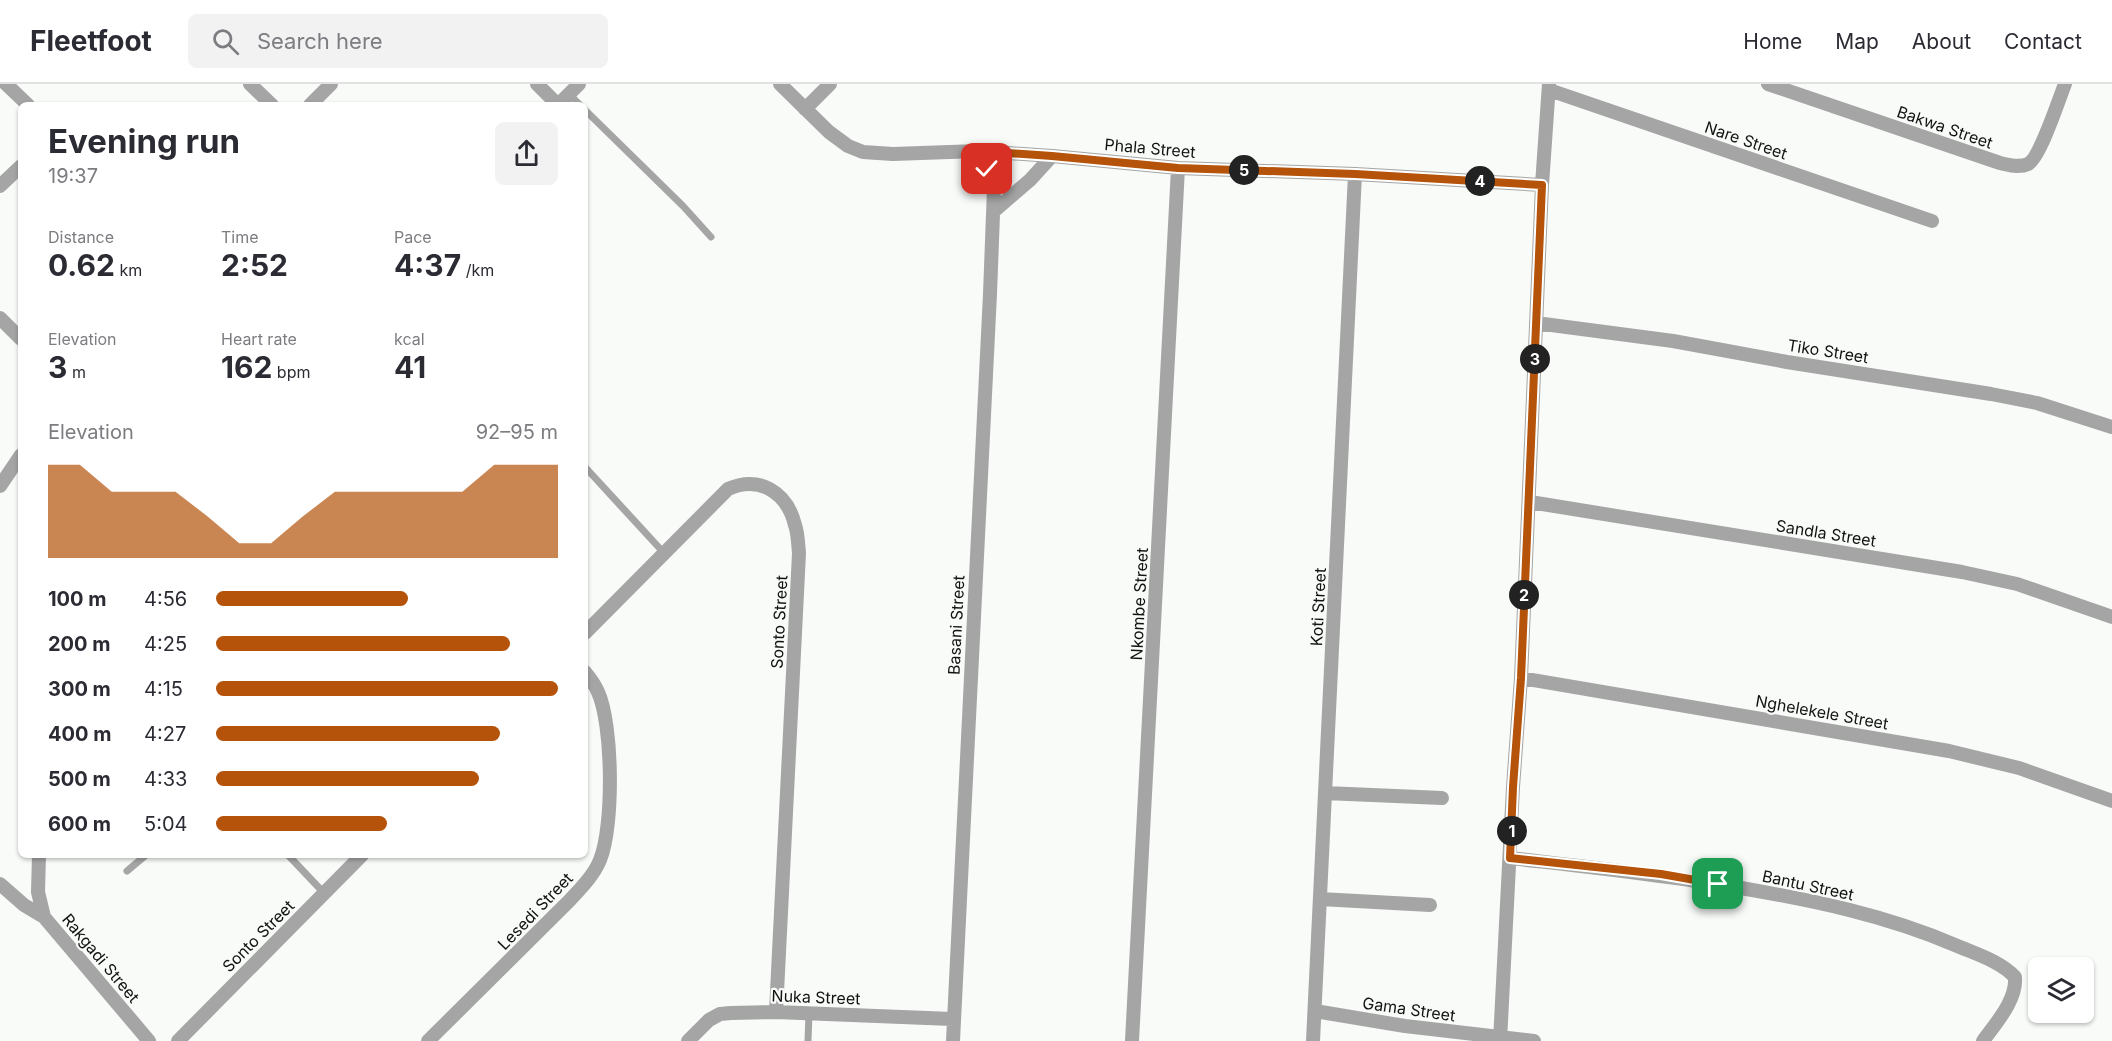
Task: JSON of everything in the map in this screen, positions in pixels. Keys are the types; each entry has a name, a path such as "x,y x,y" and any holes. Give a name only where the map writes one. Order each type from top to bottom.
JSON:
{"street":[{"path":"6,84 25,102"},
{"path":"250,84 269,102"},
{"path":"313,102 332,84"},
{"path":"537,84 555,102"},
{"name":"Phala Street","path":"780,84 829,132 848,146 863,152 893,154 978,151 1178,168 1355,174 1542,185"},
{"path":"805,109 830,84"},
{"name":"Bakwa Street","path":"1768,84 2000,163 2016,166 2027,165 2033,159 2065,84"},
{"path":"1500,1039 1521,678 1542,185 1549,87"},
{"name":"Nare Street","path":"1549,87 1932,221"},
{"path":"561,102 574,89"},
{"name":"Basani Street","path":"953,1041 952,1019 994,211 994,188 978,151"},
{"path":"994,211 1030,180 1052,156"},
{"name":"Nkombe Street","path":"1132,1041 1178,168"},
{"path":"0,186 18,169"},
{"name":"Koti Street","path":"1313,1041 1355,174"},
{"path":"0,318 18,336"},
{"name":"Tiko Street","path":"1536,323 1673,340 1787,362 1991,394 2037,403 2112,427"},
{"path":"0,486 18,459"},
{"name":"Sonto Street","path":"588,630 728,489 740,484 761,485 770,488 786,505 796,525 799,553 776,1012"},
{"name":"Sandla Street","path":"1530,502 1962,572 2017,584 2112,617"},
{"name":"Lesedi Street","path":"428,1041 570,900 600,861 608,814 610,772 607,735 598,692 588,677"},
{"name":"Nghelekele Street","path":"1521,678 1949,751 2019,768 2112,801"},
{"path":"1325,793 1442,798"},
{"name":"Rakgadi Street","path":"39,858 38,892 44,917 149,1041"},
{"name":"Sonto Street","path":"178,1041 359,858"},
{"name":"Bantu Street","path":"1510,858 1661,874 1776,894 1836,905 1922,931 1999,964 2015,977 2012,995 1983,1041"},
{"path":"0,884 24,905 44,917"},
{"path":"1320,899 1430,904"},
{"name":"Gama Street","path":"1315,1011 1405,1026 1500,1039 1534,1041"},
{"name":"Nuka Street","path":"688,1041 709,1020 720,1014 776,1012 952,1019"}],"lane":[{"path":"588,113 683,206 711,237"},
{"path":"588,470 664,554"},
{"path":"127,871 142,858"},
{"path":"291,858 324,893"},
{"path":"808,1041 809,1013"}],"route":[{"path":"987,169 978,151 1178,168 1355,174 1542,185 1530,502 1510,858 1661,874 1718,884"}]}
